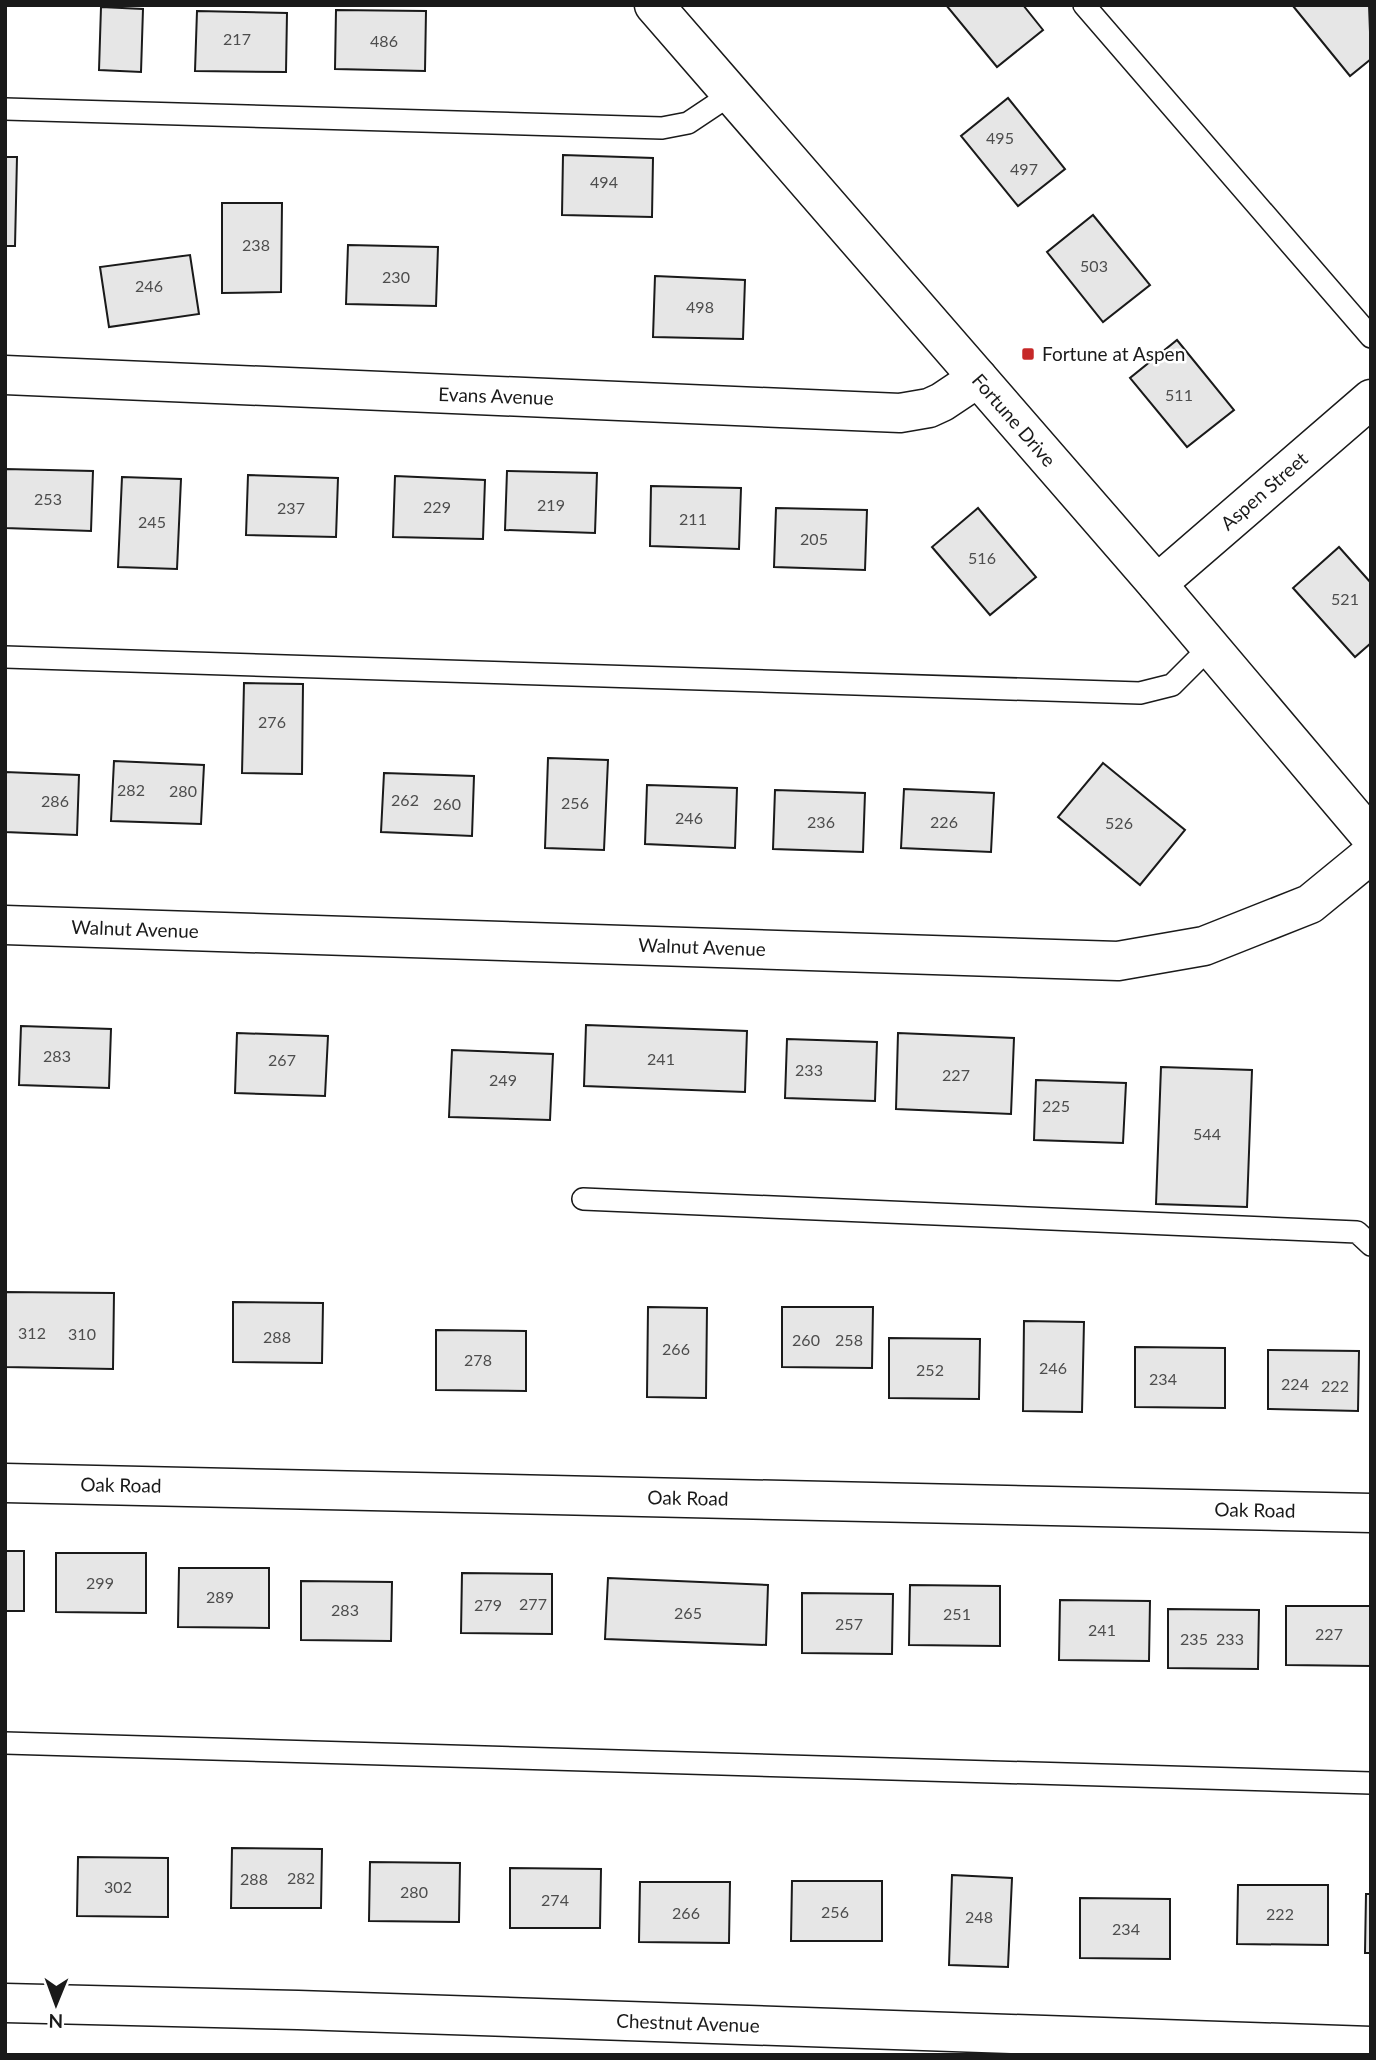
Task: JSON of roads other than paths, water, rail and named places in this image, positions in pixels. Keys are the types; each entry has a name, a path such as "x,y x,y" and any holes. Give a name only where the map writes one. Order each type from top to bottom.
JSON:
{"street":[{"name":"Fortune Drive","path":"654,5 1157,584 1371,837"},
{"name":"Evans Avenue","path":"5,375 900,413 929,408 978,378"},
{"name":"Aspen Street","path":"1157,584 1371,398"},
{"name":"Walnut Avenue","path":"5,925 1118,961 1204,946 1310,904 1371,854"},
{"name":"Oak Road","path":"5,1483 1371,1513"},
{"name":"Chestnut Avenue","path":"5,2003 298,2010 1371,2046"}],"lane":[{"path":"1084,5 1371,337"},
{"path":"5,109 662,128 688,123 730,95"},
{"path":"5,657 1140,693 1172,685 1210,647"},
{"path":"583,1199 1357,1232 1371,1245"},
{"path":"5,1743 1371,1783"}],"place":[{"name":"Fortune at Aspen","path":"1028,354"}]}
